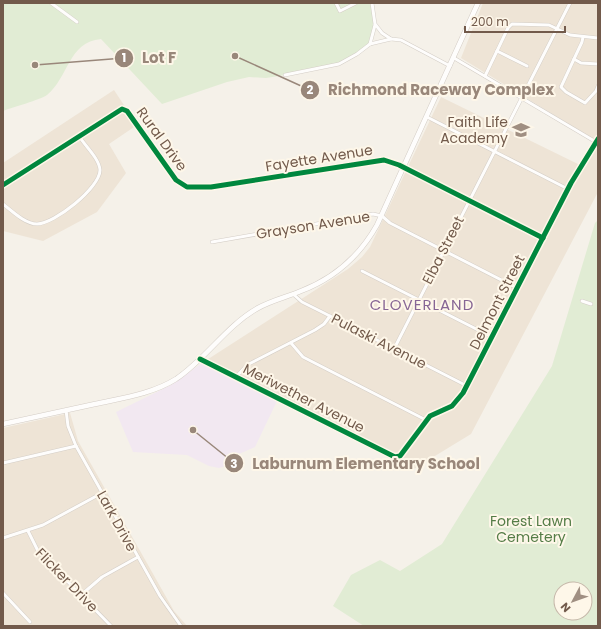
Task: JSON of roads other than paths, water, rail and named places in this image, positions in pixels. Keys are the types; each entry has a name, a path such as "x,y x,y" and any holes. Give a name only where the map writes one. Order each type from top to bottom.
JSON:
{"main road":[{"path":"3,424 154,389 177,378 200,359 226,332 251,312 267,303 294,294 326,279 351,261 367,242 382,216 478,3"}],"street":[{"path":"51,3 77,22"},
{"path":"336,3 340,11 356,3"},
{"path":"370,44 375,25 372,3"},
{"name":"Elba Street","path":"394,348 570,3"},
{"path":"485,76 512,24 549,25 570,35 598,38"},
{"path":"375,25 382,33 392,39"},
{"path":"583,37 582,45 562,84 562,90 585,103 596,91 598,86"},
{"path":"285,75 339,64 357,54 370,44 392,39 401,40 450,66"},
{"path":"497,51 527,66"},
{"path":"454,58 597,141"},
{"path":"574,59 581,63 598,64"},
{"name":"Rural Drive","path":"79,136 124,109 173,177 179,183"},
{"path":"427,117 568,189"},
{"path":"3,185 79,136 97,162 100,171 95,184 81,200 50,220 36,224 26,220 3,204"},
{"name":"Delmont Street","path":"397,457 402,454 431,414 446,409 456,402 467,386 568,189 597,141"},
{"name":"Fayette Avenue","path":"179,183 195,188 211,187 381,160 404,168 542,238"},
{"name":"Grayson Avenue","path":"212,242 373,214 382,216 390,222 517,288"},
{"path":"362,271 492,337"},
{"name":"Pulaski Avenue","path":"294,294 302,302 467,386"},
{"path":"582,301 591,304"},
{"path":"236,377 247,366 322,326 330,316"},
{"path":"291,343 303,357 426,420"},
{"name":"Meriwether Avenue","path":"200,359 397,457"},
{"name":"Lark Drive","path":"66,410 68,426 76,446 160,596 181,626"},
{"path":"3,463 76,446"},
{"path":"3,538 28,531 102,493"},
{"name":"Flicker Drive","path":"28,531 38,550 111,626"},
{"path":"81,595 102,577 138,557"},
{"path":"3,593 30,622"}],"place":[{"name":"Richmond Raceway Complex","path":"235,56"},
{"name":"Lot F","path":"35,65"},
{"name":"Faith Life Academy","path":"521,130"},
{"name":"Laburnum Elementary School","path":"193,430"}],"district":[{"name":"CLOVERLAND","path":"422,304"}],"park label":[{"name":"Forest Lawn Cemetery","path":"531,530"}]}
